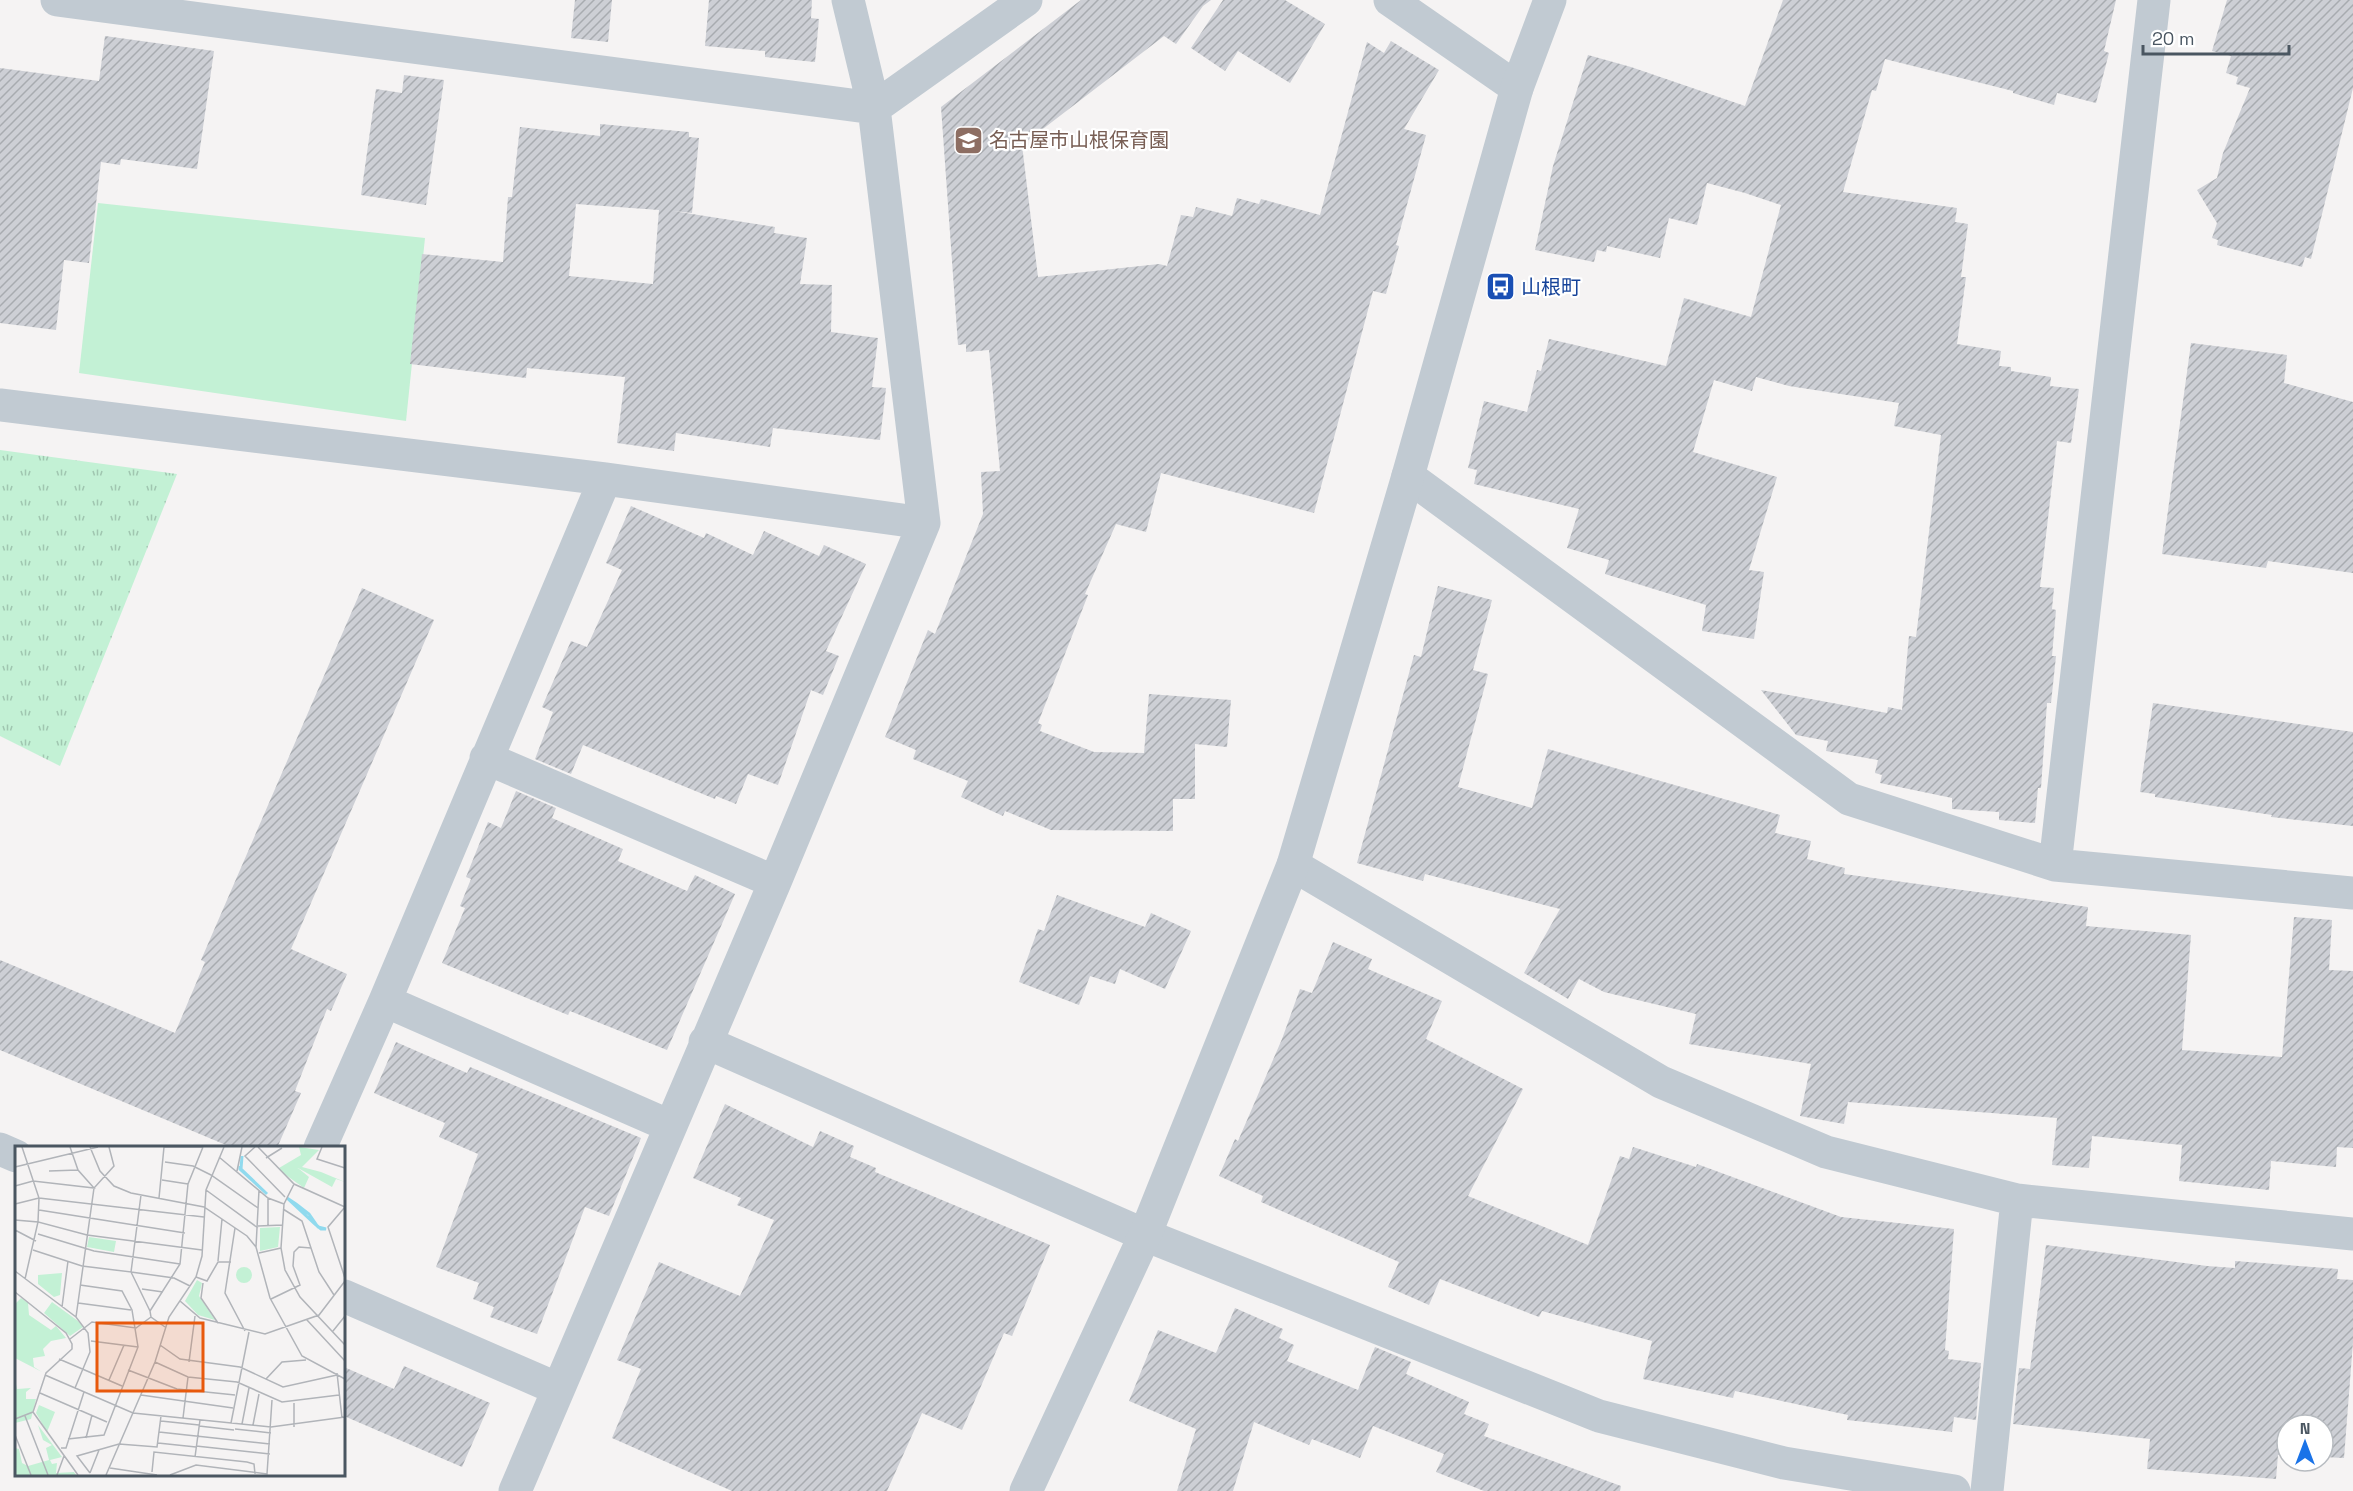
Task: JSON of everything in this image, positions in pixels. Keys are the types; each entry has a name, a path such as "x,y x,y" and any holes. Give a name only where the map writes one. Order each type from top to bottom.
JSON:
{"street":[{"path":"57,0 874,108 1026,0"},
{"path":"514,1491 775,882 924,523 874,108 848,0"},
{"path":"1390,0 1517,88"},
{"path":"1026,1491 1145,1235 1293,865 1408,476 1517,88 1550,0"},
{"path":"2055,865 2154,0"},
{"path":"0,405 605,479 924,523"},
{"path":"1408,476 1849,799 2055,865 2353,893"},
{"path":"321,1146 385,1002 605,479"},
{"path":"486,758 775,882"},
{"path":"1293,865 1661,1082 1826,1152 2017,1200 2353,1234"},
{"path":"385,1002 670,1126"},
{"path":"705,1042 1145,1235 1599,1416 1784,1463 1953,1491"},
{"path":"0,1149 15,1156"},
{"path":"1987,1491 2017,1200"},
{"path":"345,1296 558,1389"}],"green space":[{"path":"98,203 425,238 406,421 79,373"},
{"path":"0,450 177,474 60,766 0,736"}],"building":[{"path":"575,0 612,0 608,42 571,38"},
{"path":"709,0 812,0 811,18 819,19 815,62 765,57 765,51 705,46"},
{"path":"1081,0 1211,0 1203,6 1176,44 1164,36 1022,145 1038,277 1159,264 1167,266 1181,215 1193,217 1196,207 1232,216 1237,198 1259,204 1261,199 1320,215 1367,42 1384,53 1391,41 1439,70 1404,129 1426,135 1396,245 1399,246 1386,294 1373,291 1314,513 1161,473 1146,532 1116,524 1085,594 1088,595 1038,723 1042,725 1040,731 1094,752 1144,753 1149,694 1231,700 1227,747 1195,744 1195,799 1173,799 1173,831 1051,830 1005,811 1003,816 961,797 968,781 913,759 916,750 885,737 928,630 935,634 983,514 981,472 1000,471 989,350 966,352 966,344 958,345 941,107"},
{"path":"1223,0 1285,0 1325,24 1290,83 1238,51 1225,71 1191,48"},
{"path":"1783,0 2116,0 2104,51 2109,53 2096,103 2057,93 2054,105 2013,93 2013,91 1885,59 1876,91 1872,90 1843,192 1957,208 1955,222 1968,224 1961,277 1966,277 1957,344 2001,351 1999,366 2011,367 2011,371 2051,377 2050,386 2079,389 2071,443 2057,441 2040,587 2054,588 2052,609 2056,610 2052,656 2056,656 2051,703 2047,703 2041,788 2038,788 2035,823 1999,820 1999,812 1952,809 1952,798 1880,783 1882,775 1875,773 1878,760 1826,751 1828,741 1796,735 1761,690 1887,713 1888,707 1902,710 1909,636 1916,637 1941,435 1894,426 1899,403 1789,386 1756,377 1752,391 1714,380 1693,452 1777,477 1749,570 1764,572 1754,639 1702,631 1706,605 1605,574 1609,560 1567,548 1579,509 1474,484 1477,470 1468,468 1484,401 1527,412 1537,370 1541,371 1549,339 1666,366 1684,298 1751,317 1781,205 1745,193 1707,183 1697,225 1669,218 1660,258 1607,246 1606,252 1597,250 1594,262 1535,250 1553,166 1588,55 1631,67 1745,106"},
{"path":"2227,0 2353,0 2353,88 2311,259 2305,257 2302,267 2217,245 2218,240 2212,238 2217,223 2197,190 2217,178 2223,153 2250,88 2236,84 2238,77 2226,73 2231,56 2212,51"},
{"path":"105,36 214,51 197,169 121,159 120,165 101,162 89,263 64,260 56,330 0,323 0,68 99,81"},
{"path":"404,75 444,80 426,205 361,195 376,89 402,93"},
{"path":"600,124 689,132 689,137 699,138 692,213 673,211 775,227 774,233 807,238 800,284 832,285 831,332 878,338 872,387 886,388 880,440 773,428 770,447 676,433 674,451 617,443 625,377 527,368 526,378 410,364 422,254 503,262 508,197 512,197 520,127 600,136","holes":["576,204 659,210 653,284 569,276"]},
{"path":"2191,343 2287,355 2284,383 2353,402 2353,573 2268,561 2266,568 2162,554"},
{"path":"631,506 704,538 706,533 753,555 764,531 819,556 824,545 866,564 826,651 839,656 823,695 811,690 778,785 748,774 736,804 716,796 715,799 583,745 571,774 535,759 553,712 542,707 571,641 587,647 622,570 606,563"},
{"path":"1438,586 1492,600 1473,670 1488,674 1458,787 1532,808 1548,749 1780,815 1775,833 1811,841 1807,859 1845,868 1844,874 2088,907 2086,926 2191,935 2182,1050 2282,1057 2294,917 2332,920 2329,970 2353,971 2353,1148 2337,1147 2336,1167 2271,1161 2269,1190 2179,1181 2182,1145 2092,1136 2089,1168 2052,1165 2057,1118 1848,1102 1844,1124 1800,1116 1811,1064 1689,1044 1696,1014 1604,992 1579,979 1568,999 1524,973 1560,909 1425,874 1423,881 1357,863 1414,655 1421,657"},
{"path":"362,588 434,620 291,949 347,974 331,1011 327,1009 295,1091 301,1093 278,1146 228,1146 0,1050 0,960 175,1033 205,962 201,960"},
{"path":"2153,703 2353,732 2353,826 2271,817 2272,815 2155,797 2155,794 2140,792"},
{"path":"516,791 556,808 552,818 623,849 618,861 687,891 695,875 735,894 667,1050 570,1011 568,1015 442,963 465,908 460,906 471,879 466,877 488,822 501,828"},
{"path":"1057,895 1145,927 1151,913 1191,931 1165,989 1120,969 1115,984 1090,976 1079,1005 1019,982 1038,929 1044,931"},
{"path":"1333,942 1372,959 1368,969 1442,1001 1426,1039 1523,1089 1468,1196 1588,1245 1620,1156 1629,1159 1633,1147 1696,1167 1697,1164 1841,1217 1954,1229 1945,1350 1949,1351 1948,1359 1981,1363 1976,1420 1954,1417 1952,1432 1847,1420 1848,1415 1735,1391 1733,1398 1643,1379 1652,1341 1542,1311 1539,1317 1440,1279 1429,1305 1388,1287 1399,1262 1261,1202 1263,1196 1219,1176 1235,1139 1238,1141 1282,1039 1300,989 1312,993"},
{"path":"396,1042 467,1073 470,1067 641,1138 609,1216 585,1207 537,1334 490,1317 494,1307 473,1299 479,1283 436,1267 478,1154 439,1137 445,1123 374,1093"},
{"path":"725,1104 813,1147 820,1131 854,1146 850,1157 876,1168 875,1172 1050,1245 1012,1336 1004,1333 962,1430 922,1413 887,1491 732,1491 612,1438 641,1369 617,1360 659,1262 740,1296 774,1220 737,1205 741,1198 693,1178"},
{"path":"2046,1245 2207,1266 2235,1268 2235,1261 2338,1269 2337,1279 2353,1280 2353,1342 2344,1458 2335,1458 2335,1413 2275,1413 2276,1479 2147,1469 2150,1439 2013,1424 2019,1368 2030,1369"},
{"path":"1235,1308 1283,1329 1279,1338 1294,1345 1287,1361 1358,1390 1375,1347 1411,1362 1406,1374 1469,1402 1464,1414 1489,1424 1484,1436 1621,1486 1620,1491 1484,1491 1436,1472 1444,1454 1373,1426 1360,1458 1312,1439 1309,1445 1254,1422 1233,1491 1177,1491 1196,1429 1129,1401 1158,1330 1216,1353"},
{"path":"404,1366 490,1403 462,1467 345,1416 345,1367 394,1389"}],"place":[{"name":"名古屋市山根保育園","path":"968,140"},
{"name":"山根町","path":"1500,287"}]}
